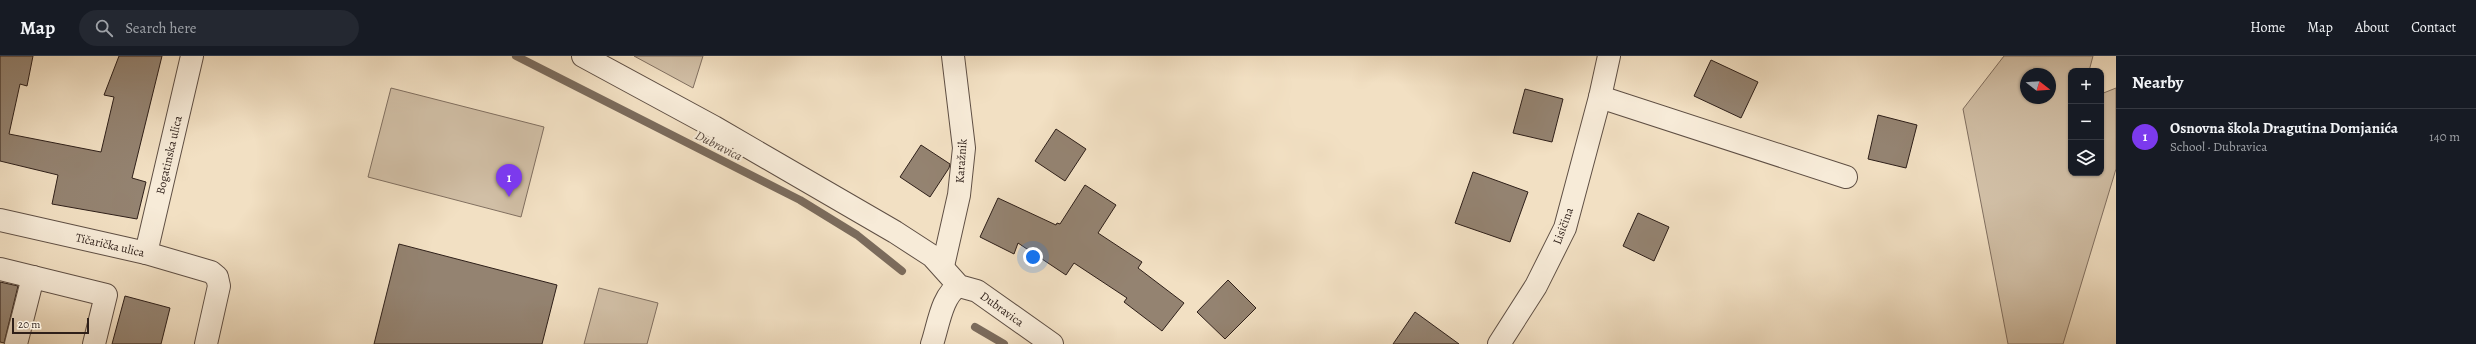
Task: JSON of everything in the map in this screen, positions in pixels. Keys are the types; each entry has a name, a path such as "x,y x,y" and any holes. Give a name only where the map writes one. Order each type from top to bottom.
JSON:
{"street":[{"name":"Bogatinska ulica","path":"146,253 192,56"},
{"path":"583,56 809,180 895,232 943,266 959,286 953,289 947,298 932,344"},
{"name":"Karažnik","path":"943,266 959,195 964,148 953,56"},
{"name":"Lisičina","path":"1499,344 1536,286 1565,228 1600,97 1609,56"},
{"path":"1600,97 1846,177"},
{"name":"Tičarička ulica","path":"0,220 146,253 211,272 217,278 219,286 218,296 206,344"},
{"path":"0,269 106,295 94,344"},
{"path":"16,344 33,277"},
{"name":"Dubravica","path":"959,286 977,291 1052,344"}],"shaded area":[{"path":"634,56 703,56 693,88"},
{"path":"2004,56 2093,56 2090,68 2068,68 2068,176 2104,176 2104,93 2116,88 2116,169 2063,344 2008,344 1963,109"},
{"path":"391,88 544,127 521,217 368,177"},
{"path":"599,288 658,303 647,344 584,344"}],"building":[{"path":"0,56 33,56 27,86 20,84 9,134 101,152 114,97 104,95 119,56 162,56 132,178 146,182 137,219 52,204 58,175 0,161"},
{"path":"1711,60 1758,82 1741,118 1694,96"},
{"path":"1525,89 1563,99 1552,142 1513,133"},
{"path":"1878,115 1917,125 1906,168 1868,159"},
{"path":"1056,129 1086,149 1065,181 1035,161"},
{"path":"921,145 950,164 949,168 930,197 900,177"},
{"path":"1473,172 1528,192 1510,242 1455,223"},
{"path":"1085,185 1116,205 1098,233 1142,262 1138,268 1184,303 1162,331 1124,302 1127,298 1074,263 1066,275 1018,243 1014,254 980,237 998,198 1056,225 1057,223 1060,224"},
{"path":"1638,213 1669,227 1654,261 1623,246"},
{"path":"399,244 557,285 542,344 374,344"},
{"path":"1228,280 1256,308 1225,339 1197,312"},
{"path":"0,282 18,286 4,343 0,342"},
{"path":"125,296 170,308 161,344 112,344"},
{"path":"1415,312 1459,344 1393,344"}],"waterway":[{"name":"Dubravica","path":"516,56 800,200 857,235 902,271"},
{"name":"Dubravica","path":"975,327 1004,344"}],"place":[{"name":"Osnovna škola Dragutina Domjanića","path":"509,197"}]}
